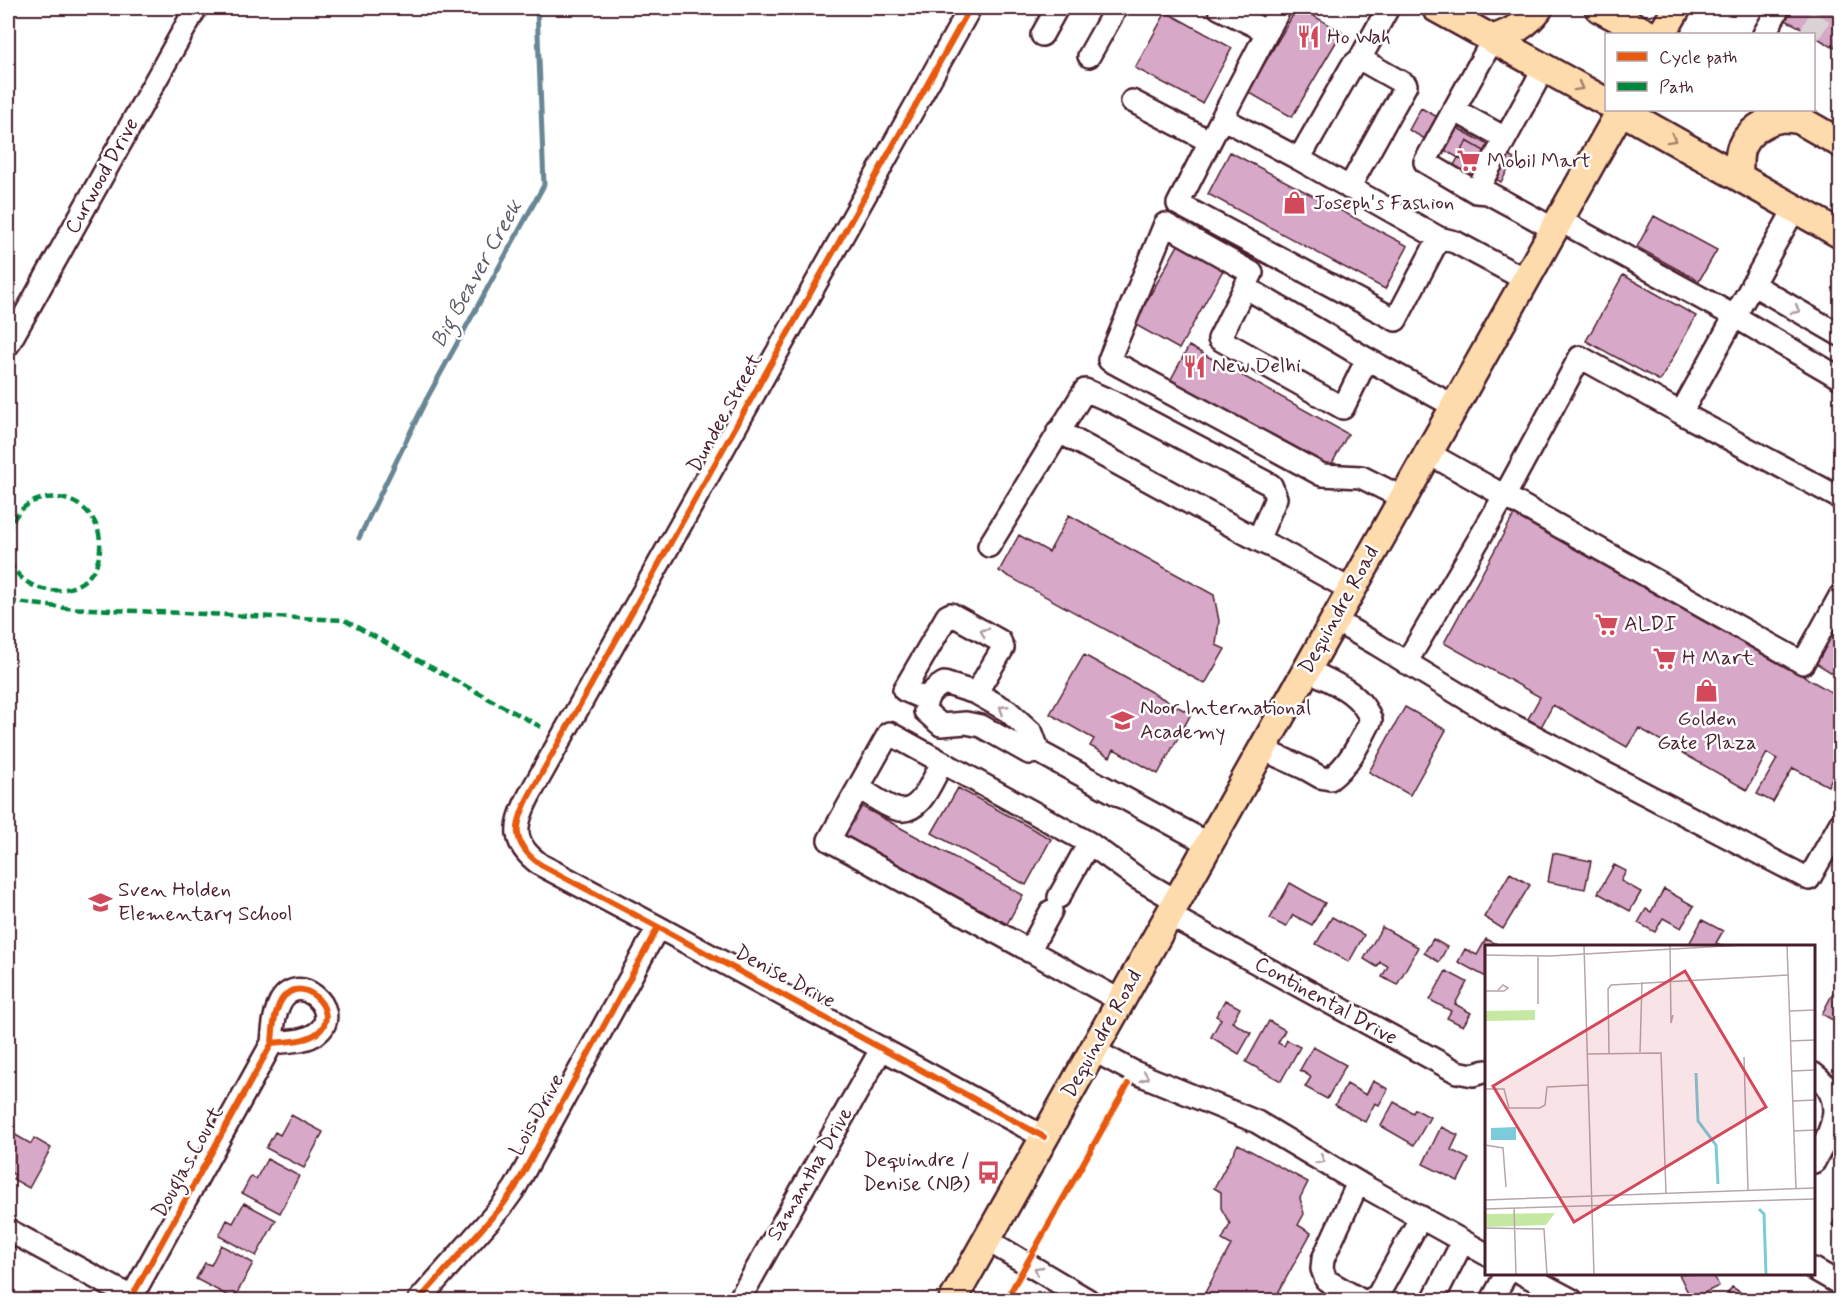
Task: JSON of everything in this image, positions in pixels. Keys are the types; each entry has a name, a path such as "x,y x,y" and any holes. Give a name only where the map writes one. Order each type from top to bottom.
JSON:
{"main road":[{"path":"1436,8 1605,101"},
{"path":"1493,39 1522,26 1539,8"},
{"path":"1599,8 1646,33"},
{"path":"1663,33 1677,8"},
{"name":"Dequindre Road","path":"953,1300 1619,111"},
{"path":"1622,111 1840,234"},
{"path":"1740,177 1740,149 1747,137 1770,122 1792,115 1840,142"}],"street":[{"name":"Curwood Drive","path":"8,345 196,8"},
{"name":"Dundee Street","path":"519,838 519,820 530,794 970,8"},
{"path":"1042,35 1057,8"},
{"path":"1089,56 1116,8"},
{"path":"1220,8 1266,31"},
{"path":"1280,8 1266,31 1178,204 1396,320 1439,238"},
{"path":"1299,159 1352,66 1360,59 1389,8"},
{"path":"1493,39 1425,162 1476,192 1488,193 1556,224 1734,316 1840,378"},
{"path":"1349,188 1406,85 1360,59"},
{"path":"1476,192 1545,68"},
{"path":"1132,101 1209,141"},
{"path":"1454,110 1505,138"},
{"path":"1222,118 1439,238 1455,242 1526,280"},
{"path":"1681,413 1794,208"},
{"path":"1367,359 1343,408 1219,339 1252,273 1166,224 1109,360 1322,475 1361,477 1403,498"},
{"path":"1752,284 1840,335"},
{"path":"1245,287 1367,359 1454,406"},
{"path":"1406,663 1505,495 1580,357 1840,498"},
{"path":"990,546 1084,390 1113,402 1271,485 1276,498 1258,540"},
{"path":"1058,431 1351,590"},
{"path":"1428,453 1803,663 1840,596"},
{"path":"925,699 904,690 947,616 951,614 1000,640 1003,648 976,693"},
{"path":"1334,621 1495,716 1809,879 1840,824"},
{"path":"1262,748 1320,777 1330,779 1341,771 1356,748 1371,720 1367,709 1354,694 1306,669"},
{"path":"1039,752 1032,733 1008,711 976,693 944,683 925,699 925,711 941,726 966,723 981,726 1029,753 1039,752 1209,844"},
{"name":"Continental Drive","path":"859,788 889,733 1089,843 1173,908 1457,1072 1473,1075 1485,1071"},
{"path":"942,763 918,805 909,810 896,809 859,788 829,840 1120,1001"},
{"name":"Denise Drive","path":"519,838 529,857 541,865 1044,1137"},
{"path":"1029,951 1089,843"},
{"name":"Lois Drive","path":"419,1300 502,1206 515,1188 658,927"},
{"name":"Douglas Court","path":"133,1300 272,1043"},
{"name":"Samantha Drive","path":"739,1300 882,1048"},
{"path":"1093,1050 1134,1072 1257,1122 1358,1183 1485,1253"},
{"path":"1815,1075 1829,1085 1838,1100 1839,1110 1815,1160"},
{"path":"1358,1183 1323,1259 1322,1269 1326,1280 1361,1300"},
{"path":"1370,1300 1378,1295 1420,1217"},
{"path":"8,1230 133,1300"},
{"path":"987,1240 1088,1300"},
{"path":"1432,1300 1463,1241"},
{"path":"1815,1270 1840,1284"},
{"path":"1492,1300 1505,1275"},
{"path":"1525,1275 1560,1298"}],"building":[{"path":"1297,8 1342,32 1292,117 1248,92"},
{"path":"1789,8 1828,8 1840,14 1840,37 1834,48 1815,37 1815,33 1783,19"},
{"path":"1166,12 1232,48 1202,103 1135,68"},
{"path":"1421,108 1514,159 1501,182 1409,130"},
{"path":"1467,141 1486,152 1469,181 1451,171"},
{"path":"1230,152 1408,246 1385,289 1208,194"},
{"path":"1654,216 1717,250 1699,281 1637,247"},
{"path":"1182,238 1227,263 1179,349 1134,324"},
{"path":"1623,275 1696,316 1660,381 1586,341"},
{"path":"1189,346 1348,434 1329,469 1170,381"},
{"path":"1515,513 1840,697 1840,762 1828,786 1793,768 1773,802 1757,794 1777,759 1767,753 1747,790 1639,728 1627,747 1553,705 1541,727 1528,719 1540,697 1444,643"},
{"path":"1069,515 1214,595 1219,621 1216,645 1225,649 1205,684 999,571 1019,535 1049,552"},
{"path":"1840,620 1840,678 1816,663"},
{"path":"1084,655 1191,714 1158,774 1114,749 1110,757 1090,746 1094,739 1050,714"},
{"path":"1405,707 1446,730 1410,795 1369,772"},
{"path":"958,788 1051,839 1026,885 932,833"},
{"path":"859,805 1023,895 1007,924 843,834"},
{"path":"1553,853 1591,861 1585,889 1548,882"},
{"path":"1614,865 1626,871 1621,881 1641,892 1630,911 1598,893"},
{"path":"1510,873 1530,885 1503,929 1484,917"},
{"path":"1290,883 1325,903 1312,925 1293,915 1286,927 1270,919"},
{"path":"1664,889 1694,906 1681,928 1663,918 1655,932 1638,923 1646,909 1651,912"},
{"path":"1332,917 1364,935 1349,962 1316,944"},
{"path":"1702,920 1723,931 1716,943 1721,945 1689,945"},
{"path":"1382,927 1418,947 1397,985 1382,977 1388,966 1380,962 1377,967 1364,959"},
{"path":"1433,939 1447,947 1439,962 1424,953"},
{"path":"1486,939 1499,945 1485,945 1485,976 1458,962 1465,949 1477,955"},
{"path":"1446,971 1467,982 1455,1004 1471,1013 1463,1026 1447,1018 1451,1011 1430,1000"},
{"path":"1834,991 1840,995 1840,1024 1822,1014"},
{"path":"1225,1000 1240,1008 1232,1022 1251,1033 1239,1054 1211,1037 1221,1019 1216,1016"},
{"path":"1269,1021 1285,1030 1278,1043 1284,1046 1287,1040 1300,1047 1281,1081 1246,1062"},
{"path":"1313,1047 1346,1065 1327,1099 1305,1087 1311,1077 1300,1070"},
{"path":"1373,1081 1388,1089 1379,1105 1375,1103 1365,1122 1335,1105 1347,1084 1366,1095"},
{"path":"1394,1102 1413,1113 1415,1109 1430,1117 1414,1145 1381,1126"},
{"path":"291,1115 323,1132 304,1168 266,1148 275,1132 280,1135"},
{"path":"1441,1127 1458,1135 1451,1150 1469,1159 1458,1181 1423,1164"},
{"path":"12,1133 31,1144 34,1138 51,1148 29,1188 13,1179 15,1175 8,1171 8,1143"},
{"path":"1238,1144 1308,1182 1300,1198 1304,1214 1298,1225 1311,1233 1274,1300 1201,1300 1231,1245 1222,1240 1230,1224 1221,1208 1221,1192 1214,1188"},
{"path":"267,1159 299,1176 280,1213 242,1193 251,1176 256,1179"},
{"path":"244,1203 276,1220 256,1256 219,1236 227,1220 233,1223"},
{"path":"1840,1209 1840,1229 1832,1225"},
{"path":"221,1245 253,1263 234,1299 196,1279 205,1263 211,1265"},
{"path":"1679,1275 1714,1275 1719,1286 1691,1299"},
{"path":"1732,1287 1748,1297 1746,1300 1723,1300"}],"waterway":[{"name":"Big Beaver Creek","path":"359,538 426,400 544,185 537,8"}],"tunnel":[{"path":"1811,33 1825,8"}],"marked path":[{"path":"8,533 16,515 29,504 45,498 61,498 77,504 89,514 98,529 100,549 96,566 86,579 73,587 58,590 42,589 27,582 16,571 8,555"},
{"path":"8,601 66,608 344,620 541,727"}],"cycle path":[{"path":"970,8 530,794 518,824 518,833 524,849 541,865 1044,1137"},
{"path":"419,1300 502,1206 515,1188 658,927"},
{"path":"130,1300 272,1043 307,1038 317,1033 325,1024 326,1013 314,995 304,990 294,990 284,996 277,1010 272,1043"},
{"path":"1006,1300 1128,1084"}],"place":[{"name":"Ho Wah","path":"1309,37"},
{"name":"Mobil Mart","path":"1469,161"},
{"name":"Joseph's Fashion","path":"1295,203"},
{"name":"New Delhi","path":"1194,366"},
{"name":"ALDI","path":"1606,624"},
{"name":"H Mart","path":"1664,658"},
{"name":"Golden Gate Plaza","path":"1707,691"},
{"name":"Noor International Academy","path":"1122,720"},
{"name":"Sven Holden Elementary School","path":"100,902"},
{"name":"Dequindre / Denise (NB)","path":"988,1172"}]}
